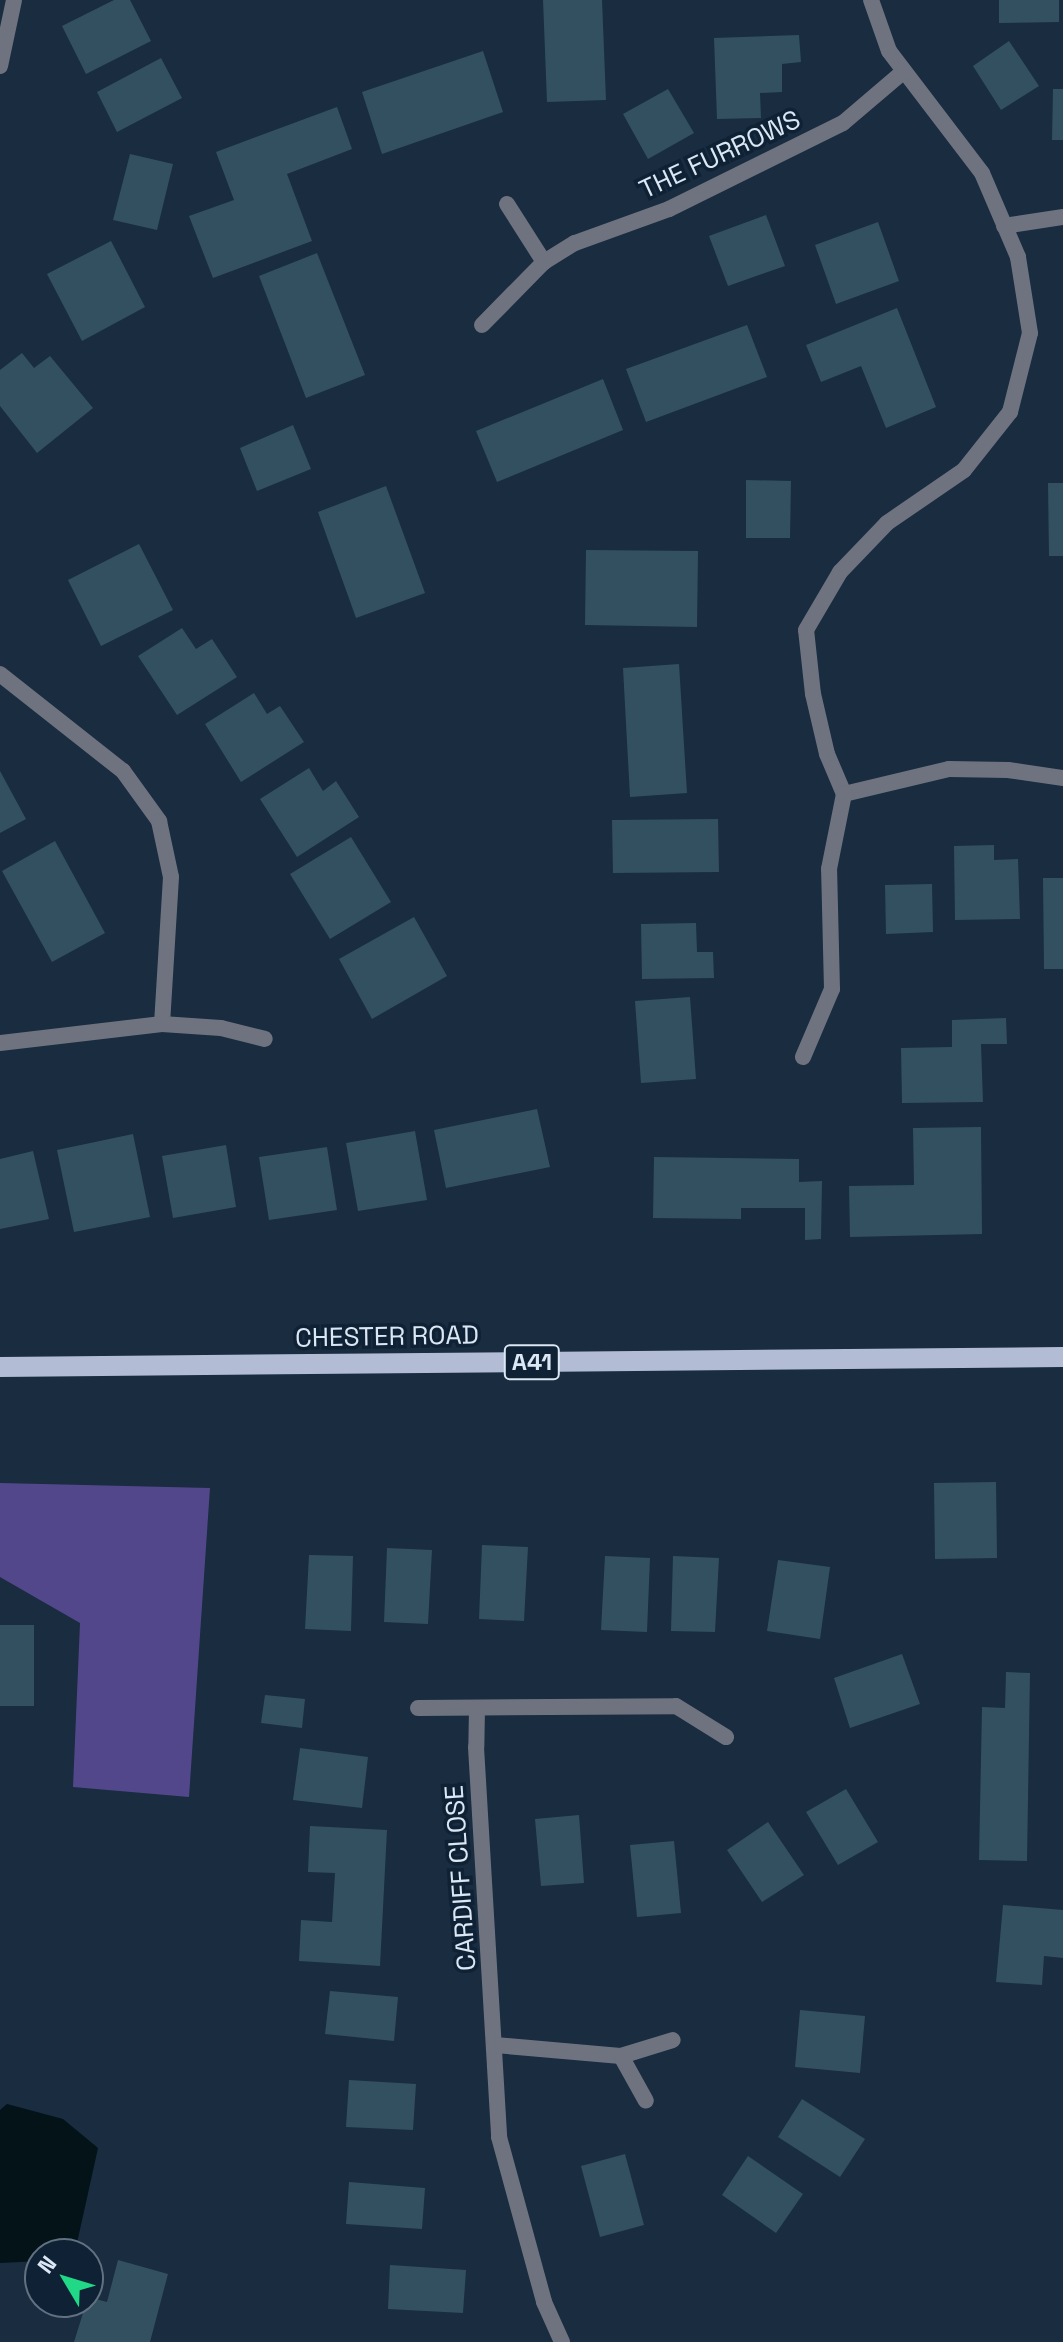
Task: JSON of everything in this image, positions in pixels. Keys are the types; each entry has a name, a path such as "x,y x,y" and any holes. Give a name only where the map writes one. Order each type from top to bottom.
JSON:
{"main road":[{"name":"CHESTER ROAD","path":"0,1367 1063,1357"}],"street":[{"path":"0,66 14,0"},
{"path":"803,1057 832,989 829,869 844,794 823,739 813,694 806,630 840,572 887,523 964,470 1010,412 1030,333 1018,257 982,173 889,51 871,0"},
{"name":"THE FURROWS","path":"482,325 544,262 575,243 669,209 843,123 904,71"},
{"path":"507,204 544,262"},
{"path":"1004,226 1063,217"},
{"path":"0,674 123,771 159,821 171,877 162,1024"},
{"path":"844,794 949,769 1008,770 1063,778"},
{"path":"0,1043 162,1024 221,1028 265,1039"},
{"path":"418,1708 676,1706 726,1737"},
{"name":"CARDIFF CLOSE","path":"477,1708 476,1747 499,2137 544,2302 562,2342"},
{"path":"495,2045 621,2056 673,2040"},
{"path":"621,2056 646,2101"}],"shaded area":[{"path":"0,1483 210,1488 189,1797 73,1787 80,1623 0,1577"},
{"path":"7,2104 63,2119 98,2148 78,2238 24,2238 24,2262 0,2263 0,2110"}],"building":[{"path":"114,0 130,0 151,41 86,74 62,26"},
{"path":"543,0 602,0 606,100 547,102"},
{"path":"999,0 1059,0 1059,22 999,23"},
{"path":"799,35 801,62 782,64 782,92 760,93 761,118 717,119 714,38"},
{"path":"1009,41 1039,86 1001,110 973,66"},
{"path":"483,51 503,112 382,154 362,92"},
{"path":"161,58 182,98 117,132 97,92"},
{"path":"668,89 694,133 648,159 623,114"},
{"path":"1053,89 1063,89 1063,140 1052,140"},
{"path":"337,107 352,149 287,174 312,241 213,278 189,216 234,200 216,152"},
{"path":"130,154 173,164 157,230 113,220"},
{"path":"766,215 785,266 728,286 709,236"},
{"path":"878,222 899,281 836,304 815,245"},
{"path":"111,241 145,307 82,341 47,274"},
{"path":"317,253 365,375 306,398 259,276"},
{"path":"897,308 936,407 886,428 861,366 821,382 806,345"},
{"path":"747,325 767,377 646,422 626,369"},
{"path":"22,353 34,368 50,356 93,408 37,453 0,406 0,370"},
{"path":"603,379 623,430 497,482 476,431"},
{"path":"293,425 311,469 257,491 240,448"},
{"path":"746,480 791,481 790,538 746,538"},
{"path":"1048,483 1063,483 1063,556 1049,556"},
{"path":"386,486 425,593 356,618 318,512"},
{"path":"139,544 173,610 101,646 68,580"},
{"path":"586,550 698,551 697,627 585,625"},
{"path":"182,628 196,649 212,639 237,677 177,715 138,656"},
{"path":"679,664 687,793 630,797 623,668"},
{"path":"254,693 267,714 280,706 304,742 241,782 205,724"},
{"path":"309,768 323,791 336,781 359,817 297,857 260,799"},
{"path":"0,771 26,819 0,833"},
{"path":"718,819 719,872 613,873 612,820"},
{"path":"351,837 391,902 330,939 290,874"},
{"path":"55,841 105,933 52,962 2,871"},
{"path":"994,845 994,860 1018,859 1020,919 955,920 954,846"},
{"path":"1043,878 1063,878 1063,969 1044,969"},
{"path":"932,884 933,932 886,934 885,885"},
{"path":"414,917 447,976 372,1019 339,959"},
{"path":"696,923 697,952 713,952 714,978 642,979 641,924"},
{"path":"690,997 696,1079 641,1083 635,1001"},
{"path":"1006,1018 1007,1044 981,1044 983,1102 902,1103 901,1048 952,1047 952,1020"},
{"path":"537,1109 550,1167 446,1188 434,1130"},
{"path":"981,1127 982,1234 850,1237 849,1186 914,1185 913,1128"},
{"path":"415,1131 427,1200 358,1211 346,1143"},
{"path":"133,1134 150,1217 74,1232 57,1150"},
{"path":"226,1145 236,1207 173,1218 162,1156"},
{"path":"327,1147 337,1210 269,1220 259,1157"},
{"path":"33,1151 49,1219 0,1229 0,1159"},
{"path":"654,1157 799,1159 799,1182 822,1181 821,1239 805,1240 805,1208 741,1208 741,1219 653,1218"},
{"path":"996,1482 997,1558 935,1559 934,1483"},
{"path":"482,1545 528,1547 524,1621 479,1619"},
{"path":"387,1548 432,1550 428,1624 384,1622"},
{"path":"309,1555 353,1556 351,1631 305,1629"},
{"path":"605,1556 650,1558 647,1632 601,1630"},
{"path":"673,1556 719,1558 715,1632 671,1631"},
{"path":"778,1560 830,1567 820,1639 767,1631"},
{"path":"0,1625 34,1625 34,1706 0,1706"},
{"path":"902,1654 920,1704 850,1728 834,1678"},
{"path":"1006,1672 1030,1673 1027,1861 979,1860 982,1707 1005,1708"},
{"path":"265,1695 305,1699 302,1728 261,1723"},
{"path":"300,1748 368,1757 362,1808 293,1800"},
{"path":"846,1789 878,1842 838,1865 806,1812"},
{"path":"579,1815 584,1883 541,1886 535,1819"},
{"path":"768,1822 804,1875 762,1902 727,1850"},
{"path":"310,1826 387,1830 380,1966 299,1961 301,1920 332,1922 335,1873 308,1872"},
{"path":"674,1841 681,1913 637,1917 630,1845"},
{"path":"1003,1905 1063,1910 1063,1958 1044,1956 1042,1985 996,1982"},
{"path":"330,1991 398,1997 394,2041 325,2034"},
{"path":"800,2010 865,2016 860,2073 795,2067"},
{"path":"349,2080 416,2084 413,2130 346,2127"},
{"path":"802,2099 865,2139 840,2177 778,2137"},
{"path":"625,2154 644,2225 600,2237 581,2166"},
{"path":"748,2156 803,2194 776,2233 722,2195"},
{"path":"349,2182 425,2188 422,2229 346,2224"},
{"path":"118,2260 168,2274 150,2342 74,2342 81,2318 104,2318 104,2301 107,2302"},
{"path":"390,2265 466,2270 463,2313 388,2309"}]}
